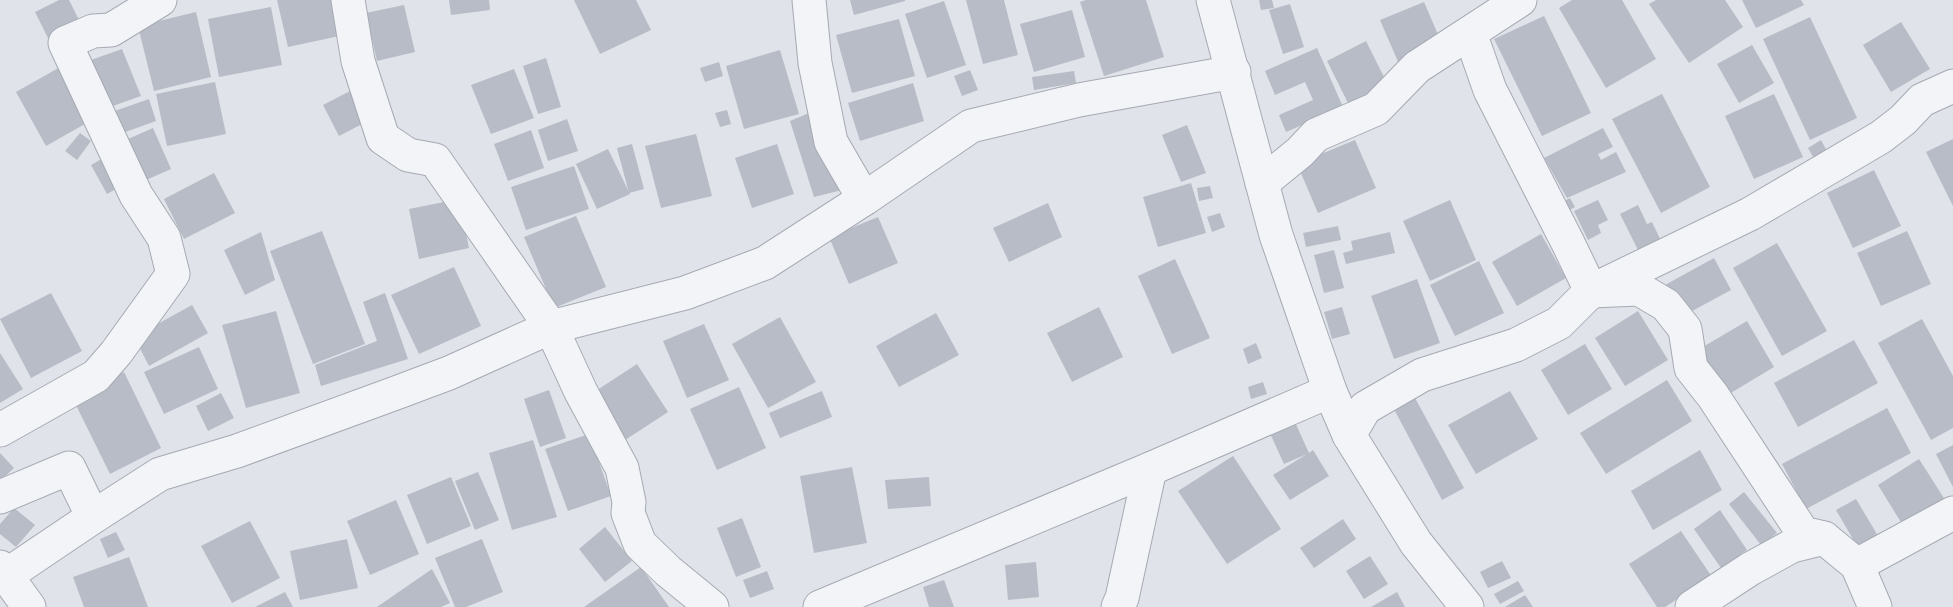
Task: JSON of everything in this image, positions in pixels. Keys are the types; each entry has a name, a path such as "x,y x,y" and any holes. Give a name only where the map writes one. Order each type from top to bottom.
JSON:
{"street":[{"path":"0,430 96,376 116,353 173,274 164,238 136,195 65,43 93,31 111,30 160,0"},
{"path":"348,0 358,62 383,138 408,155 435,160 551,327 581,392 622,468 629,502 628,513 640,544 668,571 712,607"},
{"path":"809,0 815,63 831,142 864,199"},
{"path":"1213,0 1276,235 1330,391 1349,435 1416,543 1467,607"},
{"path":"1262,183 1300,152 1316,135 1376,109 1417,67 1520,0"},
{"path":"1470,33 1490,90 1591,291"},
{"path":"26,606 3,571 160,474 237,451 393,394 448,373 551,327 685,293 765,263 971,126 1078,100 1234,72"},
{"path":"1349,435 1365,408 1422,375 1516,345 1559,323 1591,291 1750,214 1881,137 1903,120 1922,100 1953,86"},
{"path":"1591,291 1639,289 1666,305 1685,329 1691,368 1713,396 1803,533 1824,538 1857,565 1875,607"},
{"path":"820,607 1330,391"},
{"path":"0,497 69,468 93,517"},
{"path":"1118,607 1122,598 1150,469"},
{"path":"1857,565 1953,513"},
{"path":"1692,607 1750,569 1792,546 1824,538"}],"building":[{"path":"59,0 69,0 80,22 48,38 35,12"},
{"path":"277,0 336,0 344,35 288,47"},
{"path":"449,0 489,0 490,10 451,15"},
{"path":"574,0 636,0 651,30 600,54"},
{"path":"850,0 905,0 905,1 854,15"},
{"path":"966,0 1004,0 1018,55 983,64"},
{"path":"1086,0 1146,0 1164,57 1104,76 1080,2"},
{"path":"1259,0 1272,0 1274,8 1261,10"},
{"path":"1572,0 1622,0 1656,59 1606,88 1559,8"},
{"path":"1656,0 1725,0 1743,27 1689,63 1649,4"},
{"path":"1742,0 1801,0 1804,5 1756,28"},
{"path":"944,1 966,65 927,78 905,14"},
{"path":"1424,2 1443,46 1399,64 1380,20"},
{"path":"1290,4 1304,47 1283,54 1269,10"},
{"path":"404,5 415,52 377,61 366,13"},
{"path":"271,7 282,65 219,77 208,19"},
{"path":"1072,10 1085,57 1034,72 1020,24"},
{"path":"196,12 211,77 154,91 138,26"},
{"path":"1544,16 1591,113 1542,136 1494,39"},
{"path":"1810,17 1857,118 1810,140 1763,39"},
{"path":"899,19 915,76 852,93 836,35"},
{"path":"1901,22 1930,69 1891,92 1863,45"},
{"path":"1366,41 1389,87 1350,107 1327,61"},
{"path":"1752,45 1774,83 1739,103 1717,64"},
{"path":"1317,48 1343,107 1286,132 1279,115 1313,100 1305,82 1275,95 1265,71"},
{"path":"122,49 141,96 110,107 91,60"},
{"path":"780,50 799,114 744,129 726,66"},
{"path":"546,58 561,107 538,114 523,66"},
{"path":"719,62 723,76 705,82 700,68"},
{"path":"62,66 92,120 46,146 16,92"},
{"path":"514,69 534,118 491,134 471,85"},
{"path":"970,70 978,90 962,96 954,76"},
{"path":"1074,71 1076,83 1034,90 1032,77"},
{"path":"215,82 226,134 167,146 156,94"},
{"path":"913,83 924,121 860,141 848,103"},
{"path":"352,90 368,121 339,136 323,105"},
{"path":"1662,94 1710,187 1661,213 1612,119"},
{"path":"1774,94 1803,157 1754,179 1725,116"},
{"path":"149,99 156,121 117,135 109,113"},
{"path":"727,110 731,124 720,127 715,113"},
{"path":"814,111 842,190 814,197 790,121"},
{"path":"567,119 578,151 548,161 538,130"},
{"path":"1187,125 1206,173 1181,182 1162,135"},
{"path":"153,128 171,169 137,184 119,143"},
{"path":"1603,128 1613,147 1598,154 1601,160 1616,152 1626,172 1567,198 1544,158"},
{"path":"531,130 544,168 508,181 494,144"},
{"path":"80,133 91,141 77,160 65,151"},
{"path":"696,134 712,196 661,208 645,146"},
{"path":"1953,139 1953,206 1926,152"},
{"path":"1355,140 1376,188 1318,213 1297,164"},
{"path":"1821,140 1829,155 1816,162 1808,148"},
{"path":"632,144 644,189 629,193 617,148"},
{"path":"777,144 794,194 752,208 735,158"},
{"path":"608,149 630,194 597,209 576,164"},
{"path":"107,156 123,185 107,194 91,165"},
{"path":"574,166 589,209 526,230 511,187"},
{"path":"1874,170 1901,226 1853,248 1827,193"},
{"path":"214,173 235,213 184,239 164,199"},
{"path":"1191,183 1206,233 1158,247 1143,197"},
{"path":"1210,186 1213,198 1199,201 1197,188"},
{"path":"1570,198 1575,207 1562,214 1557,205"},
{"path":"459,199 469,248 419,259 409,209"},
{"path":"1450,200 1476,260 1430,281 1403,221"},
{"path":"1598,200 1608,220 1598,225 1601,233 1588,240 1574,211"},
{"path":"1048,203 1062,237 1009,262 993,228"},
{"path":"1638,205 1647,224 1652,222 1661,241 1639,252 1620,214"},
{"path":"1220,213 1225,227 1212,232 1207,217"},
{"path":"576,216 606,287 554,308 524,237"},
{"path":"878,217 898,263 849,284 829,237"},
{"path":"1338,226 1341,240 1306,247 1303,233"},
{"path":"322,231 365,344 313,364 270,251"},
{"path":"1907,231 1931,284 1881,306 1857,253"},
{"path":"261,232 275,280 245,295 224,250"},
{"path":"1390,232 1395,253 1346,264 1343,253 1353,250 1351,241"},
{"path":"1541,234 1566,278 1517,306 1492,262"},
{"path":"1777,243 1827,331 1782,356 1733,268"},
{"path":"1334,250 1344,288 1324,293 1314,255"},
{"path":"1714,258 1731,290 1683,316 1665,285"},
{"path":"1175,259 1210,338 1172,354 1138,276"},
{"path":"1479,261 1504,313 1455,336 1430,285"},
{"path":"454,267 481,326 419,354 391,295"},
{"path":"1417,279 1440,343 1394,359 1371,296"},
{"path":"51,293 82,351 31,378 0,319"},
{"path":"385,293 408,359 321,386 315,365 377,341 363,302"},
{"path":"192,305 208,333 149,366 134,337"},
{"path":"1099,307 1123,357 1072,382 1047,333"},
{"path":"1342,307 1350,334 1332,339 1324,312"},
{"path":"276,311 300,393 246,408 222,325"},
{"path":"1638,311 1668,360 1625,386 1595,338"},
{"path":"936,313 959,355 899,387 876,346"},
{"path":"780,317 816,382 768,408 732,344"},
{"path":"1922,319 1953,376 1953,428 1931,440 1878,343"},
{"path":"1747,321 1774,367 1724,397 1696,351"},
{"path":"704,324 729,380 687,398 663,341"},
{"path":"1854,340 1878,383 1798,427 1774,383"},
{"path":"1256,343 1262,358 1248,364 1243,349"},
{"path":"1585,344 1612,389 1568,415 1541,370"},
{"path":"199,347 218,389 164,414 144,372"},
{"path":"0,353 23,389 0,403"},
{"path":"637,364 668,412 619,444 588,396"},
{"path":"124,372 161,448 110,474 72,397"},
{"path":"1667,380 1692,421 1606,474 1580,433"},
{"path":"1263,382 1267,394 1251,399 1248,387"},
{"path":"739,387 766,448 717,470 690,409"},
{"path":"549,390 566,438 540,447 524,399"},
{"path":"822,391 832,417 780,438 769,413"},
{"path":"1510,391 1538,439 1476,474 1448,425"},
{"path":"221,393 234,418 208,431 196,406"},
{"path":"1415,398 1464,488 1442,500 1394,409"},
{"path":"1887,408 1911,453 1806,509 1782,464"},
{"path":"1294,420 1309,453 1313,450 1329,476 1290,500 1273,475 1307,454 1284,464 1269,431"},
{"path":"589,434 611,496 568,511 545,449"},
{"path":"533,440 557,517 512,530 489,453"},
{"path":"1953,445 1953,487 1936,454"},
{"path":"1700,450 1722,490 1653,530 1631,491"},
{"path":"0,453 14,468 0,481"},
{"path":"1233,456 1281,529 1227,564 1178,491"},
{"path":"1919,459 1949,506 1907,532 1878,485"},
{"path":"852,467 867,543 814,553 800,476"},
{"path":"478,472 499,520 475,530 455,481"},
{"path":"451,477 471,526 427,544 407,495"},
{"path":"929,477 931,506 888,509 885,480"},
{"path":"1744,492 1777,533 1761,545 1729,504"},
{"path":"1856,499 1881,541 1861,553 1836,510"},
{"path":"396,500 419,554 370,575 347,521"},
{"path":"14,508 35,525 16,547 0,534 0,524"},
{"path":"1720,510 1747,550 1721,568 1694,529"},
{"path":"742,518 761,567 736,577 717,528"},
{"path":"1343,519 1356,539 1314,568 1300,548"},
{"path":"250,521 280,578 232,603 201,546"},
{"path":"605,527 632,561 605,582 579,549"},
{"path":"1681,531 1712,577 1665,607 1657,607 1629,564"},
{"path":"116,532 125,550 108,558 100,539"},
{"path":"347,539 358,588 300,600 290,551"},
{"path":"482,539 503,592 466,607 455,607 435,558"},
{"path":"1370,556 1388,584 1364,599 1346,571"},
{"path":"129,557 148,607 84,607 73,577"},
{"path":"1502,561 1511,578 1488,588 1480,572"},
{"path":"1036,562 1039,597 1008,600 1005,565"},
{"path":"641,567 669,607 584,607"},
{"path":"432,569 450,603 441,607 377,607"},
{"path":"767,571 774,589 750,598 743,580"},
{"path":"944,580 954,607 929,607 923,587"},
{"path":"1518,581 1524,591 1500,604 1494,594"},
{"path":"285,592 293,607 255,607"},
{"path":"1397,592 1405,607 1371,607"},
{"path":"1525,595 1533,607 1505,607"}]}
